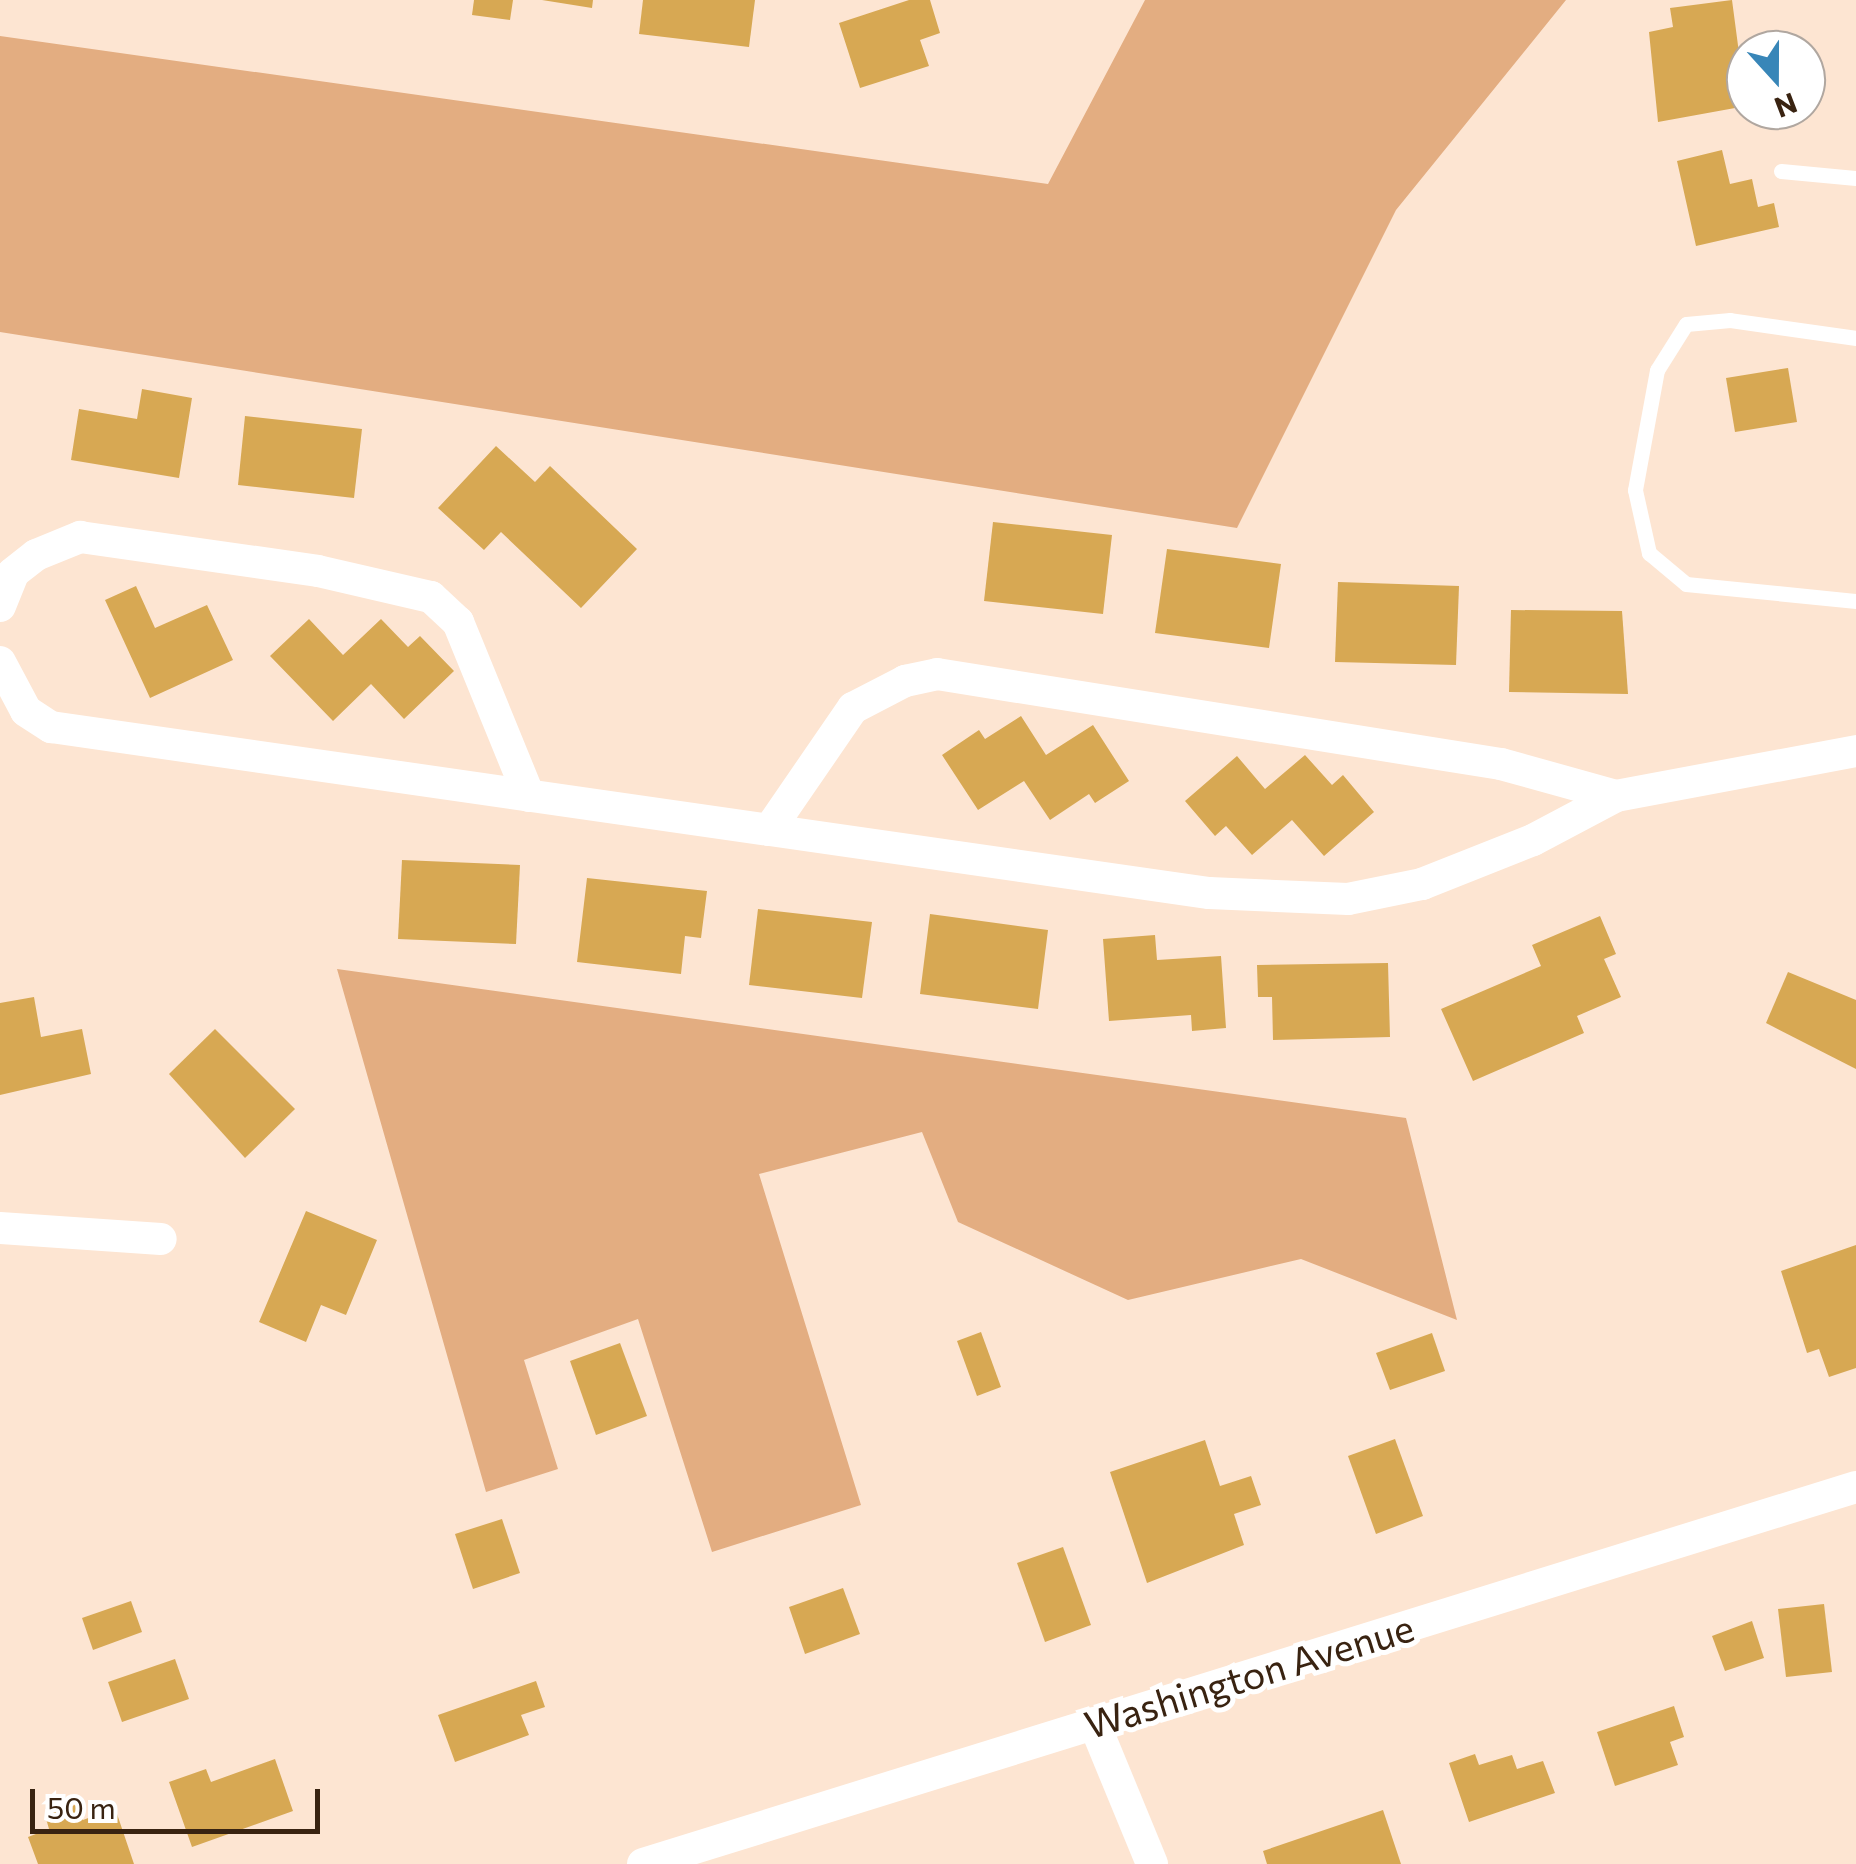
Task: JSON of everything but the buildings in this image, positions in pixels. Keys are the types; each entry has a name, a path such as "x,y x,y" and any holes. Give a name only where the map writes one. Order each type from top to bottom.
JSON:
{"street":[{"path":"0,606 13,573 36,555 80,537 318,571 431,597 458,622 529,796"},
{"path":"0,662 26,711 51,727 1209,893 1348,899 1422,884 1533,840 1616,796 1856,750"},
{"path":"769,830 854,708 905,680 937,674 1501,764 1616,796"},
{"path":"0,1228 162,1239"},
{"name":"Washington Avenue","path":"642,1864 1856,1487"},
{"path":"1094,1723 1152,1864"}],"lane":[{"path":"1781,171 1856,178"},
{"path":"1856,338 1730,320 1686,324 1656,370 1635,490 1649,553 1686,584 1856,601"}],"shaded area":[{"path":"1145,0 1566,0 1396,210 1237,528 0,332 0,36 1048,184"},
{"path":"337,969 1406,1118 1457,1320 1301,1259 1128,1300 958,1222 922,1132 759,1174 861,1505 712,1552 638,1319 524,1360 558,1469 486,1492"}]}
